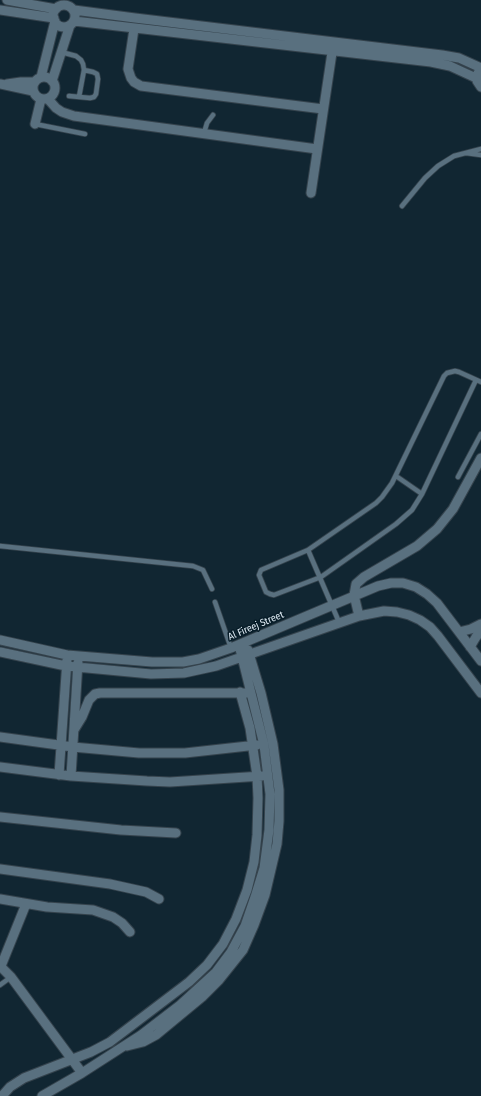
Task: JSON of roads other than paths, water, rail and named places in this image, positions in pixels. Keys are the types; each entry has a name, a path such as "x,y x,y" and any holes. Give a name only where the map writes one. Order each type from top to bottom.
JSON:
{"street":[{"path":"7,0 56,9 64,5 69,6 74,10 441,63 459,69 479,72 477,84 481,87"},
{"path":"27,14 29,4"},
{"path":"56,9 54,15 55,20 36,83 36,96 44,99 62,112 74,116 317,149"},
{"path":"0,10 55,20 60,26 67,26 72,23 333,47"},
{"path":"52,81 75,15 74,10"},
{"path":"134,29 128,69 131,78 137,84 146,87 323,109"},
{"path":"311,193 333,47"},
{"path":"2,84 21,89 47,77 52,81 55,86 54,92 44,99 34,124"},
{"path":"359,616 354,595 356,584 361,579 417,546 437,529 457,503 481,458"},
{"name":"Al Fireej Street","path":"0,640 67,655 167,663 199,659 238,645 378,586 391,583 403,583 416,587 437,603 481,661"},
{"path":"0,652 66,666 151,674 184,673 216,666 359,616 384,611 397,612 420,620 430,627 481,693"},
{"path":"459,632 471,629 481,624"},
{"path":"470,646 481,631"},
{"path":"42,1096 82,1073 122,1047 143,1042 156,1035 202,997 219,980 236,959 249,938 260,910 265,880 270,794 273,775 261,693 246,655 238,645"},
{"path":"59,775 67,655"},
{"path":"246,655 251,693 268,744"},
{"path":"71,776 79,656"},
{"path":"2,1096 10,1087 24,1078 101,1048 133,1026 198,974 223,944 242,905 254,862 258,817 257,776 253,746 240,692"},
{"path":"74,730 82,717 89,700 96,694 100,693 261,693"},
{"path":"0,737 73,748 162,754 268,744"},
{"path":"0,767 59,775 170,782 273,775"},
{"path":"0,817 121,830 176,833"},
{"path":"0,869 110,884 146,892 159,899"},
{"path":"0,899 46,907 93,910 122,923 130,932"},
{"path":"26,904 0,966 11,977 82,1073"}],"lane":[{"path":"61,52 78,58 83,64 84,70 79,97"},
{"path":"69,96 92,98 96,94 98,79 97,74 84,70"},
{"path":"204,133 207,123 213,115"},
{"path":"34,124 84,134"},
{"path":"402,206 425,178 438,166 454,156 481,149"},
{"path":"466,153 481,155"},
{"path":"476,380 422,494 412,510 396,524 321,577 274,594 270,594 265,590 259,575 261,570 308,550 376,503 388,490 444,376 447,373 455,371 481,382"},
{"path":"458,477 481,434"},
{"path":"396,476 422,494"},
{"path":"0,546 193,566 203,570 212,589"},
{"path":"308,550 321,577 339,622"},
{"path":"215,602 238,645"},
{"path":"0,985 11,977"}]}
